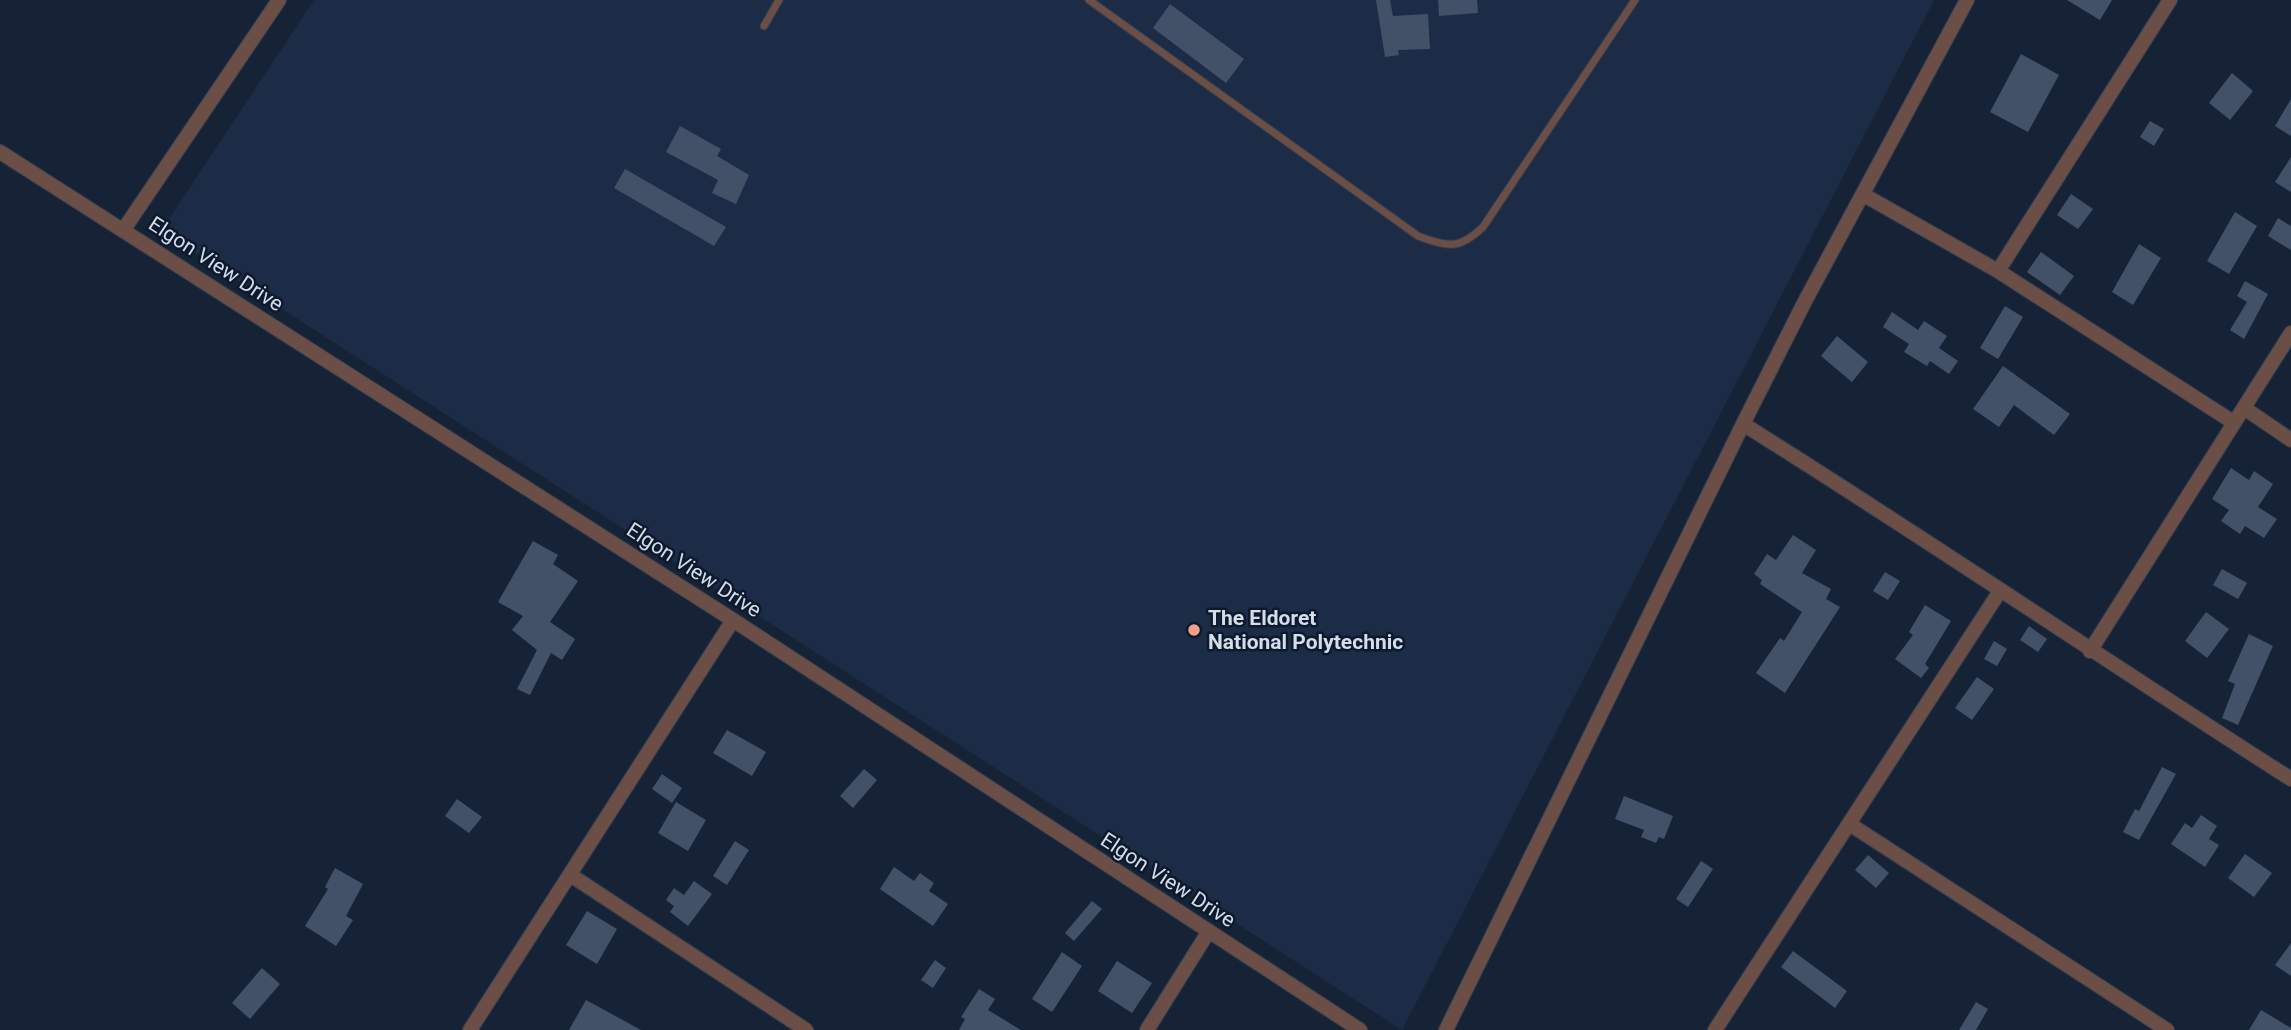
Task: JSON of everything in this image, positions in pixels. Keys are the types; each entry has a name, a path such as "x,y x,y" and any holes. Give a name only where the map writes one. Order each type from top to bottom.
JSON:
{"street":[{"path":"124,229 279,0"},
{"path":"1447,1030 1742,424 1967,0"},
{"path":"1998,271 2170,0"},
{"name":"Elgon View Drive","path":"0,152 733,620 1360,1030"},
{"path":"1864,195 1998,271 2233,422"},
{"path":"2090,651 2291,333"},
{"path":"2244,408 2291,440"},
{"path":"1742,424 1867,501 2090,651 2291,779"},
{"path":"1714,1030 1851,825 2000,591"},
{"path":"470,1030 572,876 733,620"},
{"path":"1851,825 2167,1030"},
{"path":"572,876 806,1030"},
{"path":"1147,1030 1209,932"}],"lane":[{"path":"764,26 779,0"},
{"path":"1089,0 1418,236 1451,244 1471,239 1483,227 1635,0"}],"shaded area":[{"name":"The Eldoret National Polytechnic","path":"314,0 1934,0 1402,1030 161,231"}],"building":[{"path":"1376,0 1390,0 1393,16 1428,14 1430,49 1398,50 1399,55 1385,57"},
{"path":"1438,0 1477,0 1478,13 1439,16"},
{"path":"2067,0 2112,0 2100,20"},
{"path":"1170,4 1244,59 1226,83 1153,28"},
{"path":"2021,54 2059,75 2028,132 1990,112"},
{"path":"2232,73 2253,91 2230,120 2209,103"},
{"path":"2291,99 2291,136 2275,126"},
{"path":"2150,121 2164,129 2154,146 2140,137"},
{"path":"680,126 721,149 717,156 749,175 736,204 712,193 718,180 666,152"},
{"path":"2291,157 2291,192 2275,182"},
{"path":"625,169 726,227 714,246 614,188"},
{"path":"2071,194 2093,209 2078,229 2057,215"},
{"path":"2235,212 2257,226 2229,274 2207,261"},
{"path":"2278,218 2291,226 2291,250 2268,236"},
{"path":"2139,244 2161,258 2133,305 2112,292"},
{"path":"2041,252 2074,276 2060,295 2027,272"},
{"path":"2245,281 2268,294 2244,339 2230,330 2247,302 2237,296"},
{"path":"2005,306 2023,317 1998,359 1980,348"},
{"path":"1892,312 1918,330 1924,321 1947,336 1939,348 1958,361 1949,374 1930,361 1927,366 1904,352 1909,344 1883,327"},
{"path":"1837,336 1868,362 1852,382 1821,356"},
{"path":"2003,366 2070,414 2054,435 2014,405 1999,427 1973,409"},
{"path":"2231,468 2249,480 2254,471 2273,484 2258,507 2277,519 2264,538 2245,526 2240,534 2221,521 2229,510 2212,499"},
{"path":"1793,535 1816,550 1802,573 1831,589 1826,599 1840,607 1785,693 1756,673 1780,638 1784,641 1802,612 1760,584 1762,580 1754,574 1767,554 1776,560"},
{"path":"533,541 558,555 553,564 578,581 550,622 575,639 562,660 551,653 530,695 517,689 537,650 512,630 523,616 498,602"},
{"path":"2222,569 2247,583 2238,599 2213,585"},
{"path":"1885,572 1900,581 1888,600 1873,591"},
{"path":"1925,605 1951,621 1925,664 1929,668 1921,678 1895,659 1913,635 1909,632"},
{"path":"2206,612 2229,629 2207,658 2185,641"},
{"path":"2029,626 2047,639 2038,652 2020,640"},
{"path":"2249,634 2273,646 2238,725 2222,718 2235,684 2228,681"},
{"path":"1994,641 2007,649 1997,666 1984,659"},
{"path":"1977,677 1994,689 1972,720 1955,708"},
{"path":"727,730 766,752 752,776 713,753"},
{"path":"2162,767 2176,774 2139,840 2123,832 2135,809 2139,811"},
{"path":"864,769 877,780 853,808 840,796"},
{"path":"662,774 682,788 672,803 652,789"},
{"path":"1624,796 1673,816 1664,839 1659,837 1656,843 1641,837 1644,830 1615,819"},
{"path":"457,799 482,817 469,833 445,816"},
{"path":"676,802 706,820 688,851 658,833"},
{"path":"2201,815 2217,826 2209,839 2219,845 2205,867 2171,844 2185,823 2192,828"},
{"path":"735,841 749,850 727,885 713,876"},
{"path":"2245,854 2272,873 2254,897 2228,878"},
{"path":"1868,855 1889,873 1876,888 1855,870"},
{"path":"1701,861 1713,869 1688,907 1676,899"},
{"path":"894,867 914,881 920,873 934,883 929,891 948,904 933,926 880,889"},
{"path":"335,868 363,884 346,916 353,920 336,946 305,926 328,889 325,887"},
{"path":"694,881 712,894 688,926 670,912 674,906 666,900 674,888 684,895"},
{"path":"1092,901 1102,909 1074,941 1065,933"},
{"path":"587,911 617,929 597,964 566,945"},
{"path":"2291,943 2291,976 2275,965"},
{"path":"1793,951 1847,991 1835,1008 1781,967"},
{"path":"1062,952 1082,966 1052,1012 1032,999"},
{"path":"935,960 946,968 933,988 921,980"},
{"path":"1117,961 1152,983 1132,1013 1098,991"},
{"path":"262,968 280,984 250,1019 232,1003"},
{"path":"979,989 995,999 988,1010 1021,1030 959,1030 965,1019 961,1017"},
{"path":"586,1000 641,1030 569,1030"},
{"path":"1976,1002 1988,1009 1976,1030 1959,1030"},
{"path":"2261,1010 2291,1028 2291,1030 2249,1030"}],"place":[{"name":"The Eldoret National Polytechnic","path":"1194,630"}]}
